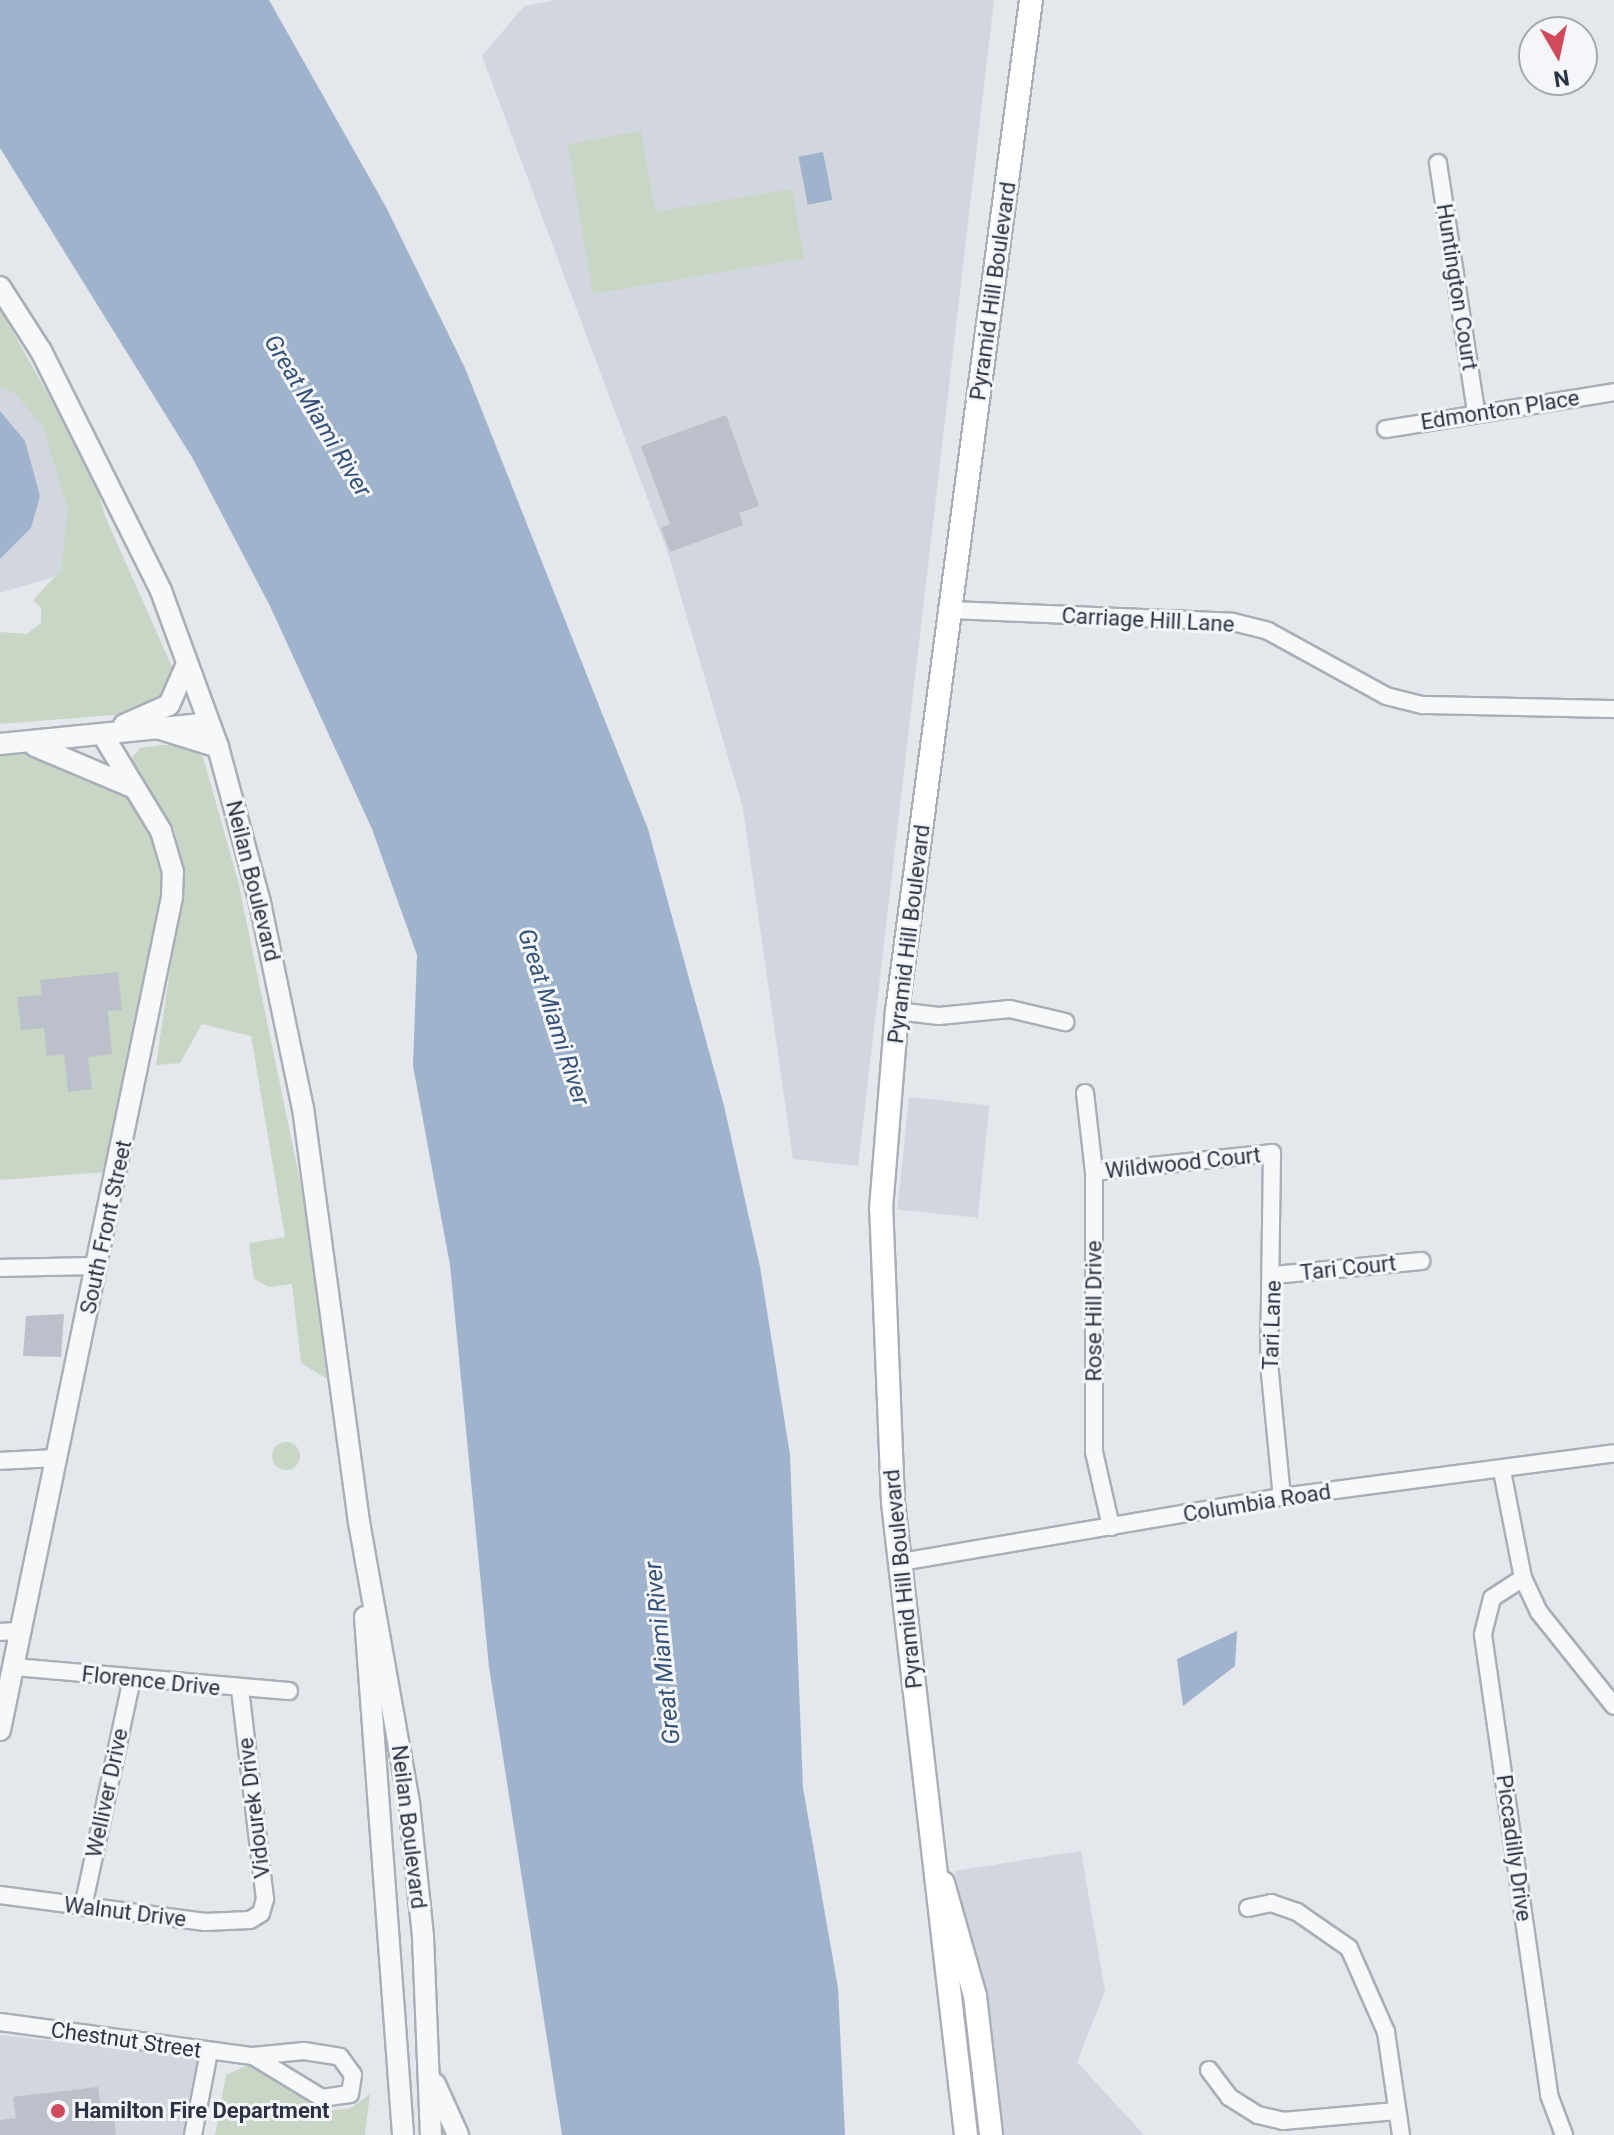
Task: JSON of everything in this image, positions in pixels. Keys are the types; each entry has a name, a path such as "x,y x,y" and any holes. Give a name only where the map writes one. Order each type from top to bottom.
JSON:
{"main road":[{"name":"Pyramid Hill Boulevard","path":"966,2135 939,1924 938,1870 901,1562 880,1281 897,1011 1031,0"},
{"name":"Pyramid Hill Boulevard","path":"938,1870 975,1996 991,2135"},
{"path":"959,2135 964,2110"}],"street":[{"name":"Huntington Court","path":"1438,163 1476,411"},
{"name":"Neilan Boulevard","path":"0,287 121,504 218,747 260,903 303,1108 359,1522 409,1803 430,2070 431,2135"},
{"name":"Edmonton Place","path":"1386,429 1476,411 1614,392"},
{"name":"Carriage Hill Lane","path":"951,610 1233,622 1268,631 1386,696 1423,705 1614,709"},
{"path":"104,737 160,713 178,691 187,664"},
{"path":"0,744 104,737 209,723"},
{"path":"160,729 218,747"},
{"name":"South Front Street","path":"0,1730 14,1667 10,1631 57,1458 172,897 168,848 104,737"},
{"path":"24,743 132,787"},
{"path":"897,1011 939,1016 1010,1009 1065,1022"},
{"name":"Rose Hill Drive","path":"1085,1093 1094,1172 1094,1452 1111,1527"},
{"name":"Wildwood Court","path":"1094,1172 1272,1153"},
{"name":"Tari Lane","path":"1272,1153 1274,1275 1269,1363 1282,1497"},
{"name":"Tari Court","path":"1274,1275 1421,1261"},
{"path":"0,1268 97,1266"},
{"name":"Columbia Road","path":"901,1562 1282,1497 1502,1471 1614,1453"},
{"path":"0,1461 57,1458"},
{"path":"1502,1471 1523,1578 1539,1612 1614,1706"},
{"name":"Neilan Boulevard","path":"359,1522 403,2135"},
{"name":"Piccadilly Drive","path":"1523,1578 1492,1598 1483,1635 1549,2095 1564,2135"},
{"name":"Florence Drive","path":"14,1667 240,1690 289,1691"},
{"name":"Welliver Drive","path":"83,1907 132,1678"},
{"name":"Vidourek Drive","path":"240,1690 265,1899 250,1920"},
{"name":"Walnut Drive","path":"0,1895 134,1917 250,1920"},
{"path":"1248,1908 1271,1903 1297,1912 1349,1948 1386,2032 1401,2135"},
{"name":"Chestnut Street","path":"0,2022 209,2052 253,2056 304,2051 340,2057 353,2075 350,2094 322,2098 253,2056"},
{"path":"193,2135 209,2052"},
{"path":"430,2070 458,2135"},
{"path":"1209,2070 1229,2097 1258,2115 1283,2121 1397,2111"}],"shaded area":[{"path":"556,0 994,0 858,1166 793,1159 743,808 669,556 482,56 524,6"},
{"path":"0,355 84,497 105,561 0,593"},
{"path":"909,1097 990,1105 978,1218 897,1209"},
{"path":"1081,1851 1105,1991 1077,2062 1144,2135 993,2135 955,1871"},
{"path":"0,2035 202,2058 183,2135 0,2135"}],"green space":[{"path":"641,131 655,212 792,189 804,258 593,294 568,144"},
{"path":"0,309 93,474 105,516 173,669 176,684 151,712 0,724 0,632 27,634 41,623 41,608 33,600 61,570 68,509 43,427 15,393 0,387"},
{"path":"24,743 132,787 173,872 119,1171 0,1180 0,744"},
{"path":"187,745 203,757 238,881 305,1205 327,1379 301,1363 292,1284 269,1287 254,1279 249,1243 285,1237 251,1036 202,1024 180,1063 156,1065 184,874 174,828 135,775 131,759 140,748"},
{"path":"286,1442 296,1446 300,1456 296,1466 286,1470 276,1466 272,1456 276,1446"},
{"path":"248,2065 271,2070 332,2110 349,2109 370,2094 365,2135 215,2135 226,2075"}],"water":[{"name":"Great Miami River","path":"0,0 269,0 386,207 465,368 648,829 724,1106 760,1267 790,1455 803,1788 838,1988 845,2135 562,2135 489,1667 450,1265 413,1066 417,955 372,829 270,606 193,459 0,148"},
{"path":"823,152 832,200 808,205 798,157"},
{"path":"0,411 25,441 40,496 31,528 0,559"},
{"path":"1237,1631 1235,1666 1183,1706 1177,1659"}],"building":[{"path":"726,415 759,506 739,513 743,525 670,552 661,528 670,524 641,446"},
{"path":"118,972 122,1010 108,1011 112,1054 88,1057 92,1089 68,1092 64,1054 47,1056 44,1028 21,1030 17,997 42,995 40,980"},
{"path":"64,1314 61,1357 23,1356 26,1316"},
{"name":"Hamilton Fire Department","path":"98,2087 102,2112 113,2110 116,2135 0,2135 0,2120 16,2118 13,2097"}],"place":[{"name":"Hamilton Fire Department","path":"58,2111"}]}
